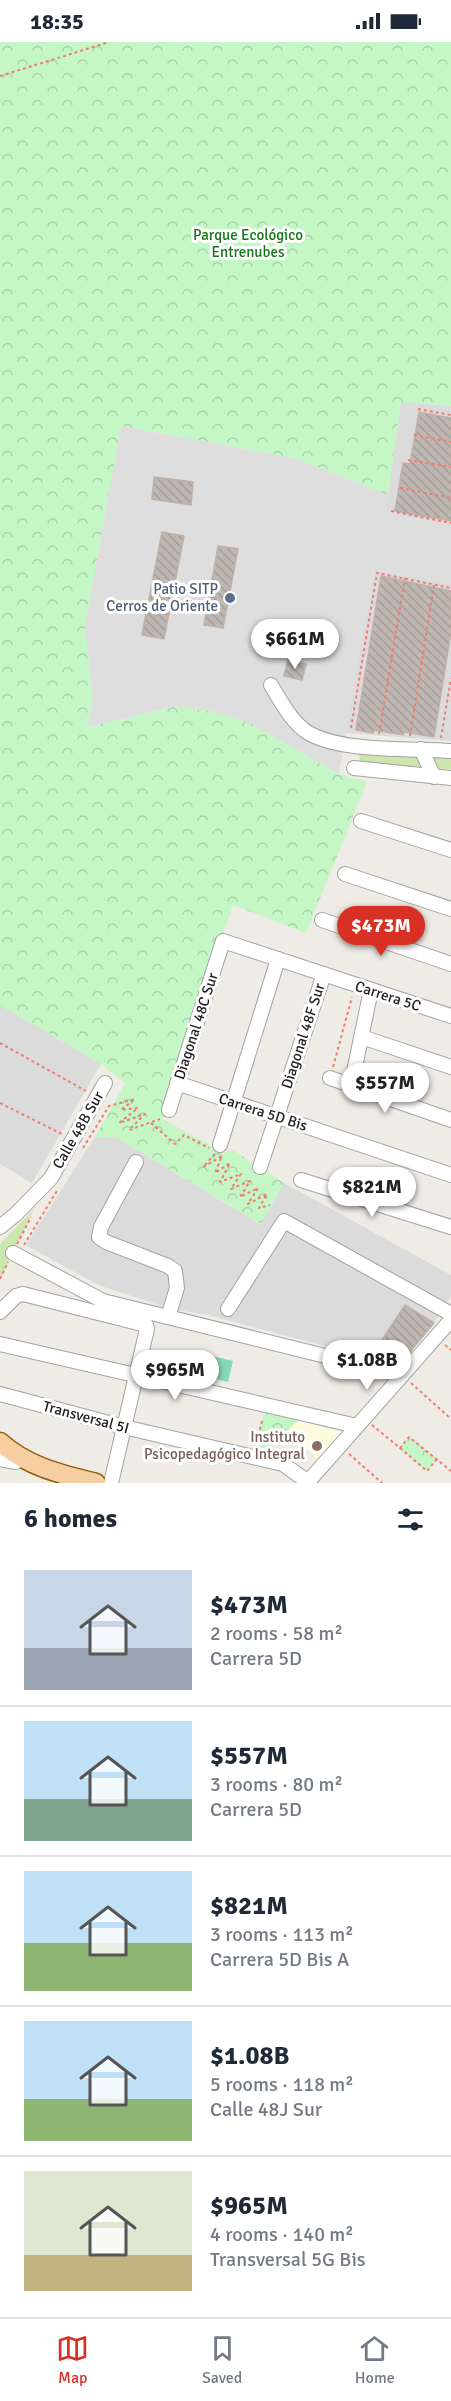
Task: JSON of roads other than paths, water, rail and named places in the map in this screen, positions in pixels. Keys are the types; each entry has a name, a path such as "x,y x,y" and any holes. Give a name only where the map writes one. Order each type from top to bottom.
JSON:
{"main road":[{"path":"0,1443 22,1459 55,1473 96,1483"}],"street":[{"path":"271,685 288,712 305,730 326,740 346,745 451,751"},
{"path":"421,749 434,777"},
{"path":"354,768 451,778"},
{"path":"361,821 451,850"},
{"path":"345,874 451,909"},
{"path":"322,920 451,964"},
{"name":"Carrera 5C","path":"224,941 451,1016"},
{"name":"Diagonal 48C Sur","path":"169,1110 224,941"},
{"path":"220,1145 278,959"},
{"name":"Diagonal 48F Sur","path":"260,1167 324,974"},
{"path":"351,1086 371,990"},
{"path":"362,1037 451,1067"},
{"path":"330,1078 451,1120"},
{"name":"Calle 48B Sur","path":"0,1227 51,1178 105,1083"},
{"name":"Carrera 5D Bis","path":"177,1083 451,1175"},
{"path":"136,1162 101,1227 99,1237 175,1271 177,1288 168,1317"},
{"path":"302,1180 451,1227"},
{"path":"228,1309 284,1221 451,1314"},
{"path":"15,1254 103,1301 402,1375"},
{"path":"0,1312 16,1296 23,1294 142,1323 147,1329 111,1483"},
{"path":"307,1483 451,1320"},
{"path":"0,1344 266,1406 361,1422"},
{"name":"Transversal 5I","path":"0,1394 124,1427 288,1466 307,1483"},
{"path":"0,1459 15,1462 22,1459"}],"place":[{"name":"Patio SITP Cerros de Oriente","path":"230,598"},
{"name":"Instituto Psicopedagógico Integral","path":"317,1446"}],"park label":[{"name":"Parque Ecológico Entrenubes","path":"248,244"}]}
